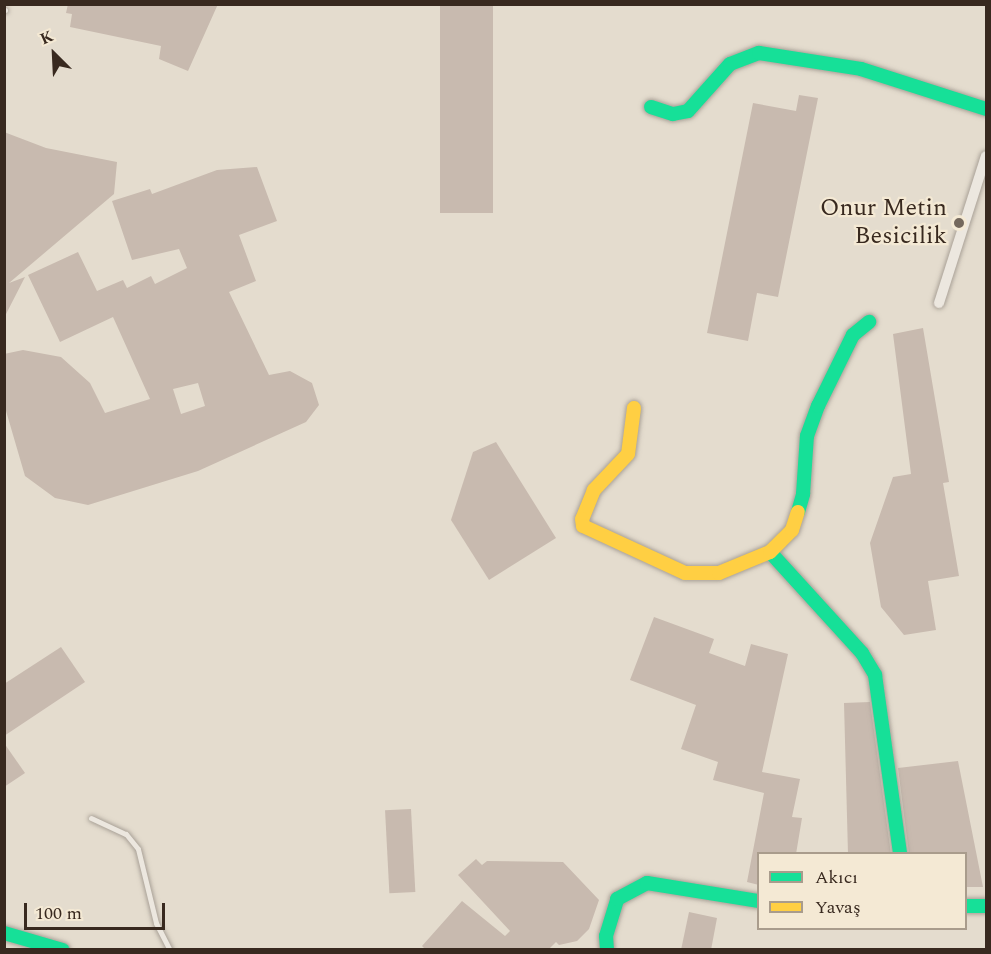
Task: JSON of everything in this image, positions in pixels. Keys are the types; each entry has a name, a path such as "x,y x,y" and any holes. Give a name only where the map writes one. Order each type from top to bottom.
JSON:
{"street":[{"path":"651,107 673,114 688,111 730,64 759,52 861,69 987,110"},
{"path":"939,303 987,156"},
{"path":"634,408 628,454 590,496 582,519 585,529 693,575 719,573 770,552 786,538 796,522 803,494 807,436 818,406 854,335 869,322"},
{"path":"770,552 862,653 875,675 900,852"},
{"path":"607,950 606,936 617,899 647,883 757,901"},
{"path":"967,906 987,906"},
{"path":"4,933 63,950"}],"lane":[{"path":"91,818 126,834 138,849 156,923 170,950"}],"building":[{"path":"68,4 218,4 188,71 159,59 161,46 70,27 72,14 66,13"},
{"path":"440,4 493,4 493,213 440,213"},
{"path":"799,95 818,98 778,297 757,293 748,341 707,333 753,103 796,111"},
{"path":"4,132 46,148 117,162 114,194 9,283 25,277 4,318"},
{"path":"257,167 277,221 239,235 256,281 229,292 269,375 290,371 312,383 319,405 306,422 198,471 88,505 55,498 25,476 4,404 4,354 23,350 61,357 90,383 105,413 150,399 113,317 60,342 28,275 78,252 97,291 123,280 127,288 151,276 155,284 187,268 179,249 132,260 112,201 150,189 152,194 217,170","holes":["198,383 205,406 181,414 173,389"]},
{"path":"923,328 949,482 943,483 959,576 928,581 936,630 904,635 881,607 870,543 893,477 911,474 893,334"},
{"path":"496,442 556,538 489,580 451,520 473,452"},
{"path":"654,617 714,639 709,653 745,666 751,644 788,654 762,772 800,779 792,817 802,818 796,852 757,852 757,884 747,882 764,793 713,780 718,762 681,749 696,705 630,680"},
{"path":"61,647 85,682 4,736 4,684"},
{"path":"870,702 891,852 848,852 844,703"},
{"path":"4,743 25,773 4,787"},
{"path":"958,761 983,887 967,887 967,852 909,852 898,768"},
{"path":"411,809 415,892 389,893 385,810"},
{"path":"476,859 482,865 487,861 563,862 599,900 589,929 577,941 559,945 556,942 548,950 426,950 422,946 462,901 505,936 510,931 458,875"},
{"path":"689,912 717,918 711,950 681,950"}],"traffic: fast":[{"path":"651,107 673,114 688,111 730,64 759,53 861,69 986,109"},
{"path":"798,512 803,494 807,436 818,406 853,335 869,322"},
{"path":"770,552 862,653 875,675 900,852"},
{"path":"607,950 606,936 617,899 647,883 757,901"},
{"path":"967,906 986,906"},
{"path":"4,933 63,950"}],"traffic: slow":[{"path":"634,408 628,454 594,490 582,519 583,526 685,573 719,573 770,552 792,530 798,512"}],"place":[{"name":"Onur Metin Besicilik","path":"959,223"}]}
